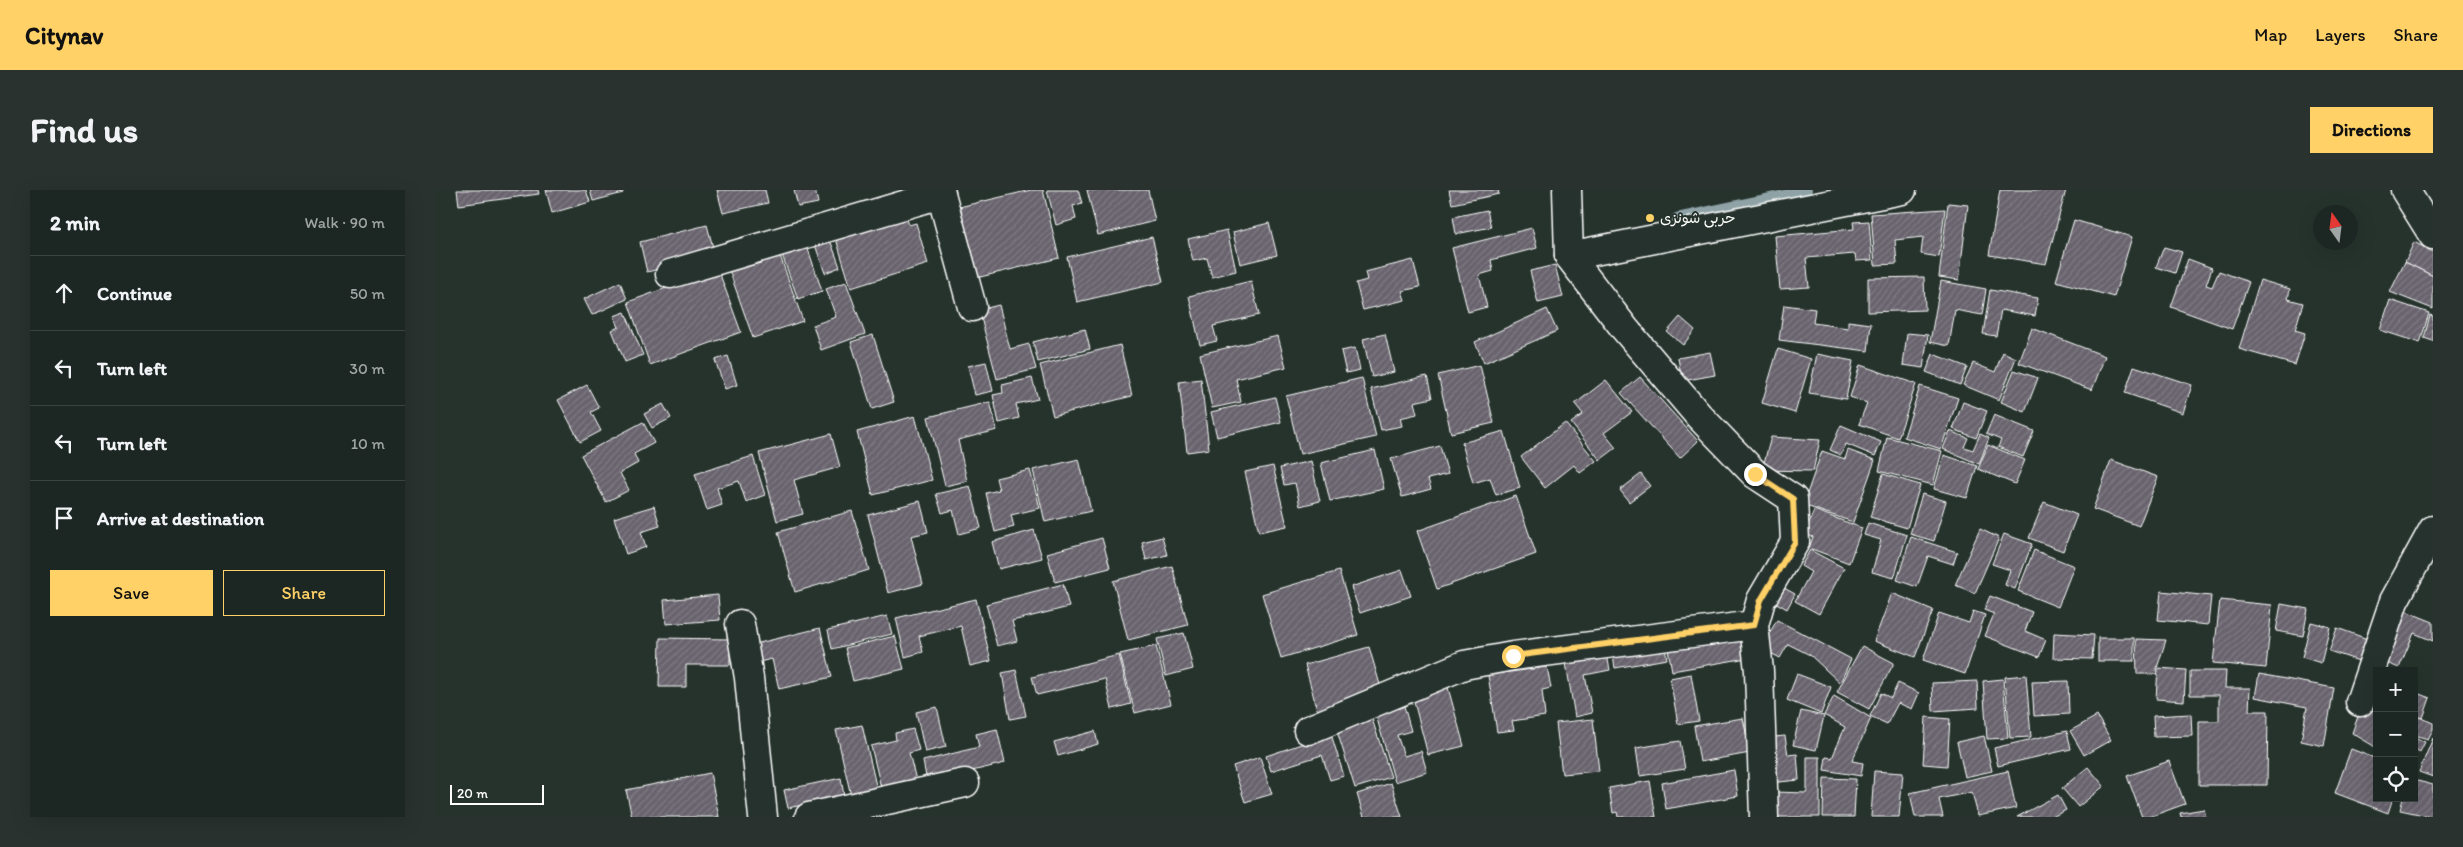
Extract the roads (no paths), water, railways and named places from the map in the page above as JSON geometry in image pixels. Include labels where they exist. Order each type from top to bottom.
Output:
[{"type":"street","points":[[1567,190],[1569,256],[1625,329],[1699,416],[1755,474],[1793,499],[1795,542],[1761,600],[1754,625],[1759,671],[1765,817]]},
{"type":"street","points":[[1569,256],[1901,190]]},
{"type":"street","points":[[2405,190],[2433,235]]},
{"type":"street","points":[[670,274],[941,192],[972,307]]},
{"type":"street","points":[[2360,702],[2394,601],[2433,530]]},
{"type":"street","points":[[740,624],[749,678],[763,817]]},
{"type":"street","points":[[1308,730],[1464,665],[1513,656],[1754,625]]},
{"type":"street","points":[[809,817],[965,783]]},
{"type":"waterway","points":[[1677,218],[1807,190]]},
{"type":"place","name":"حربی شونزی","points":[[1650,218]]}]
